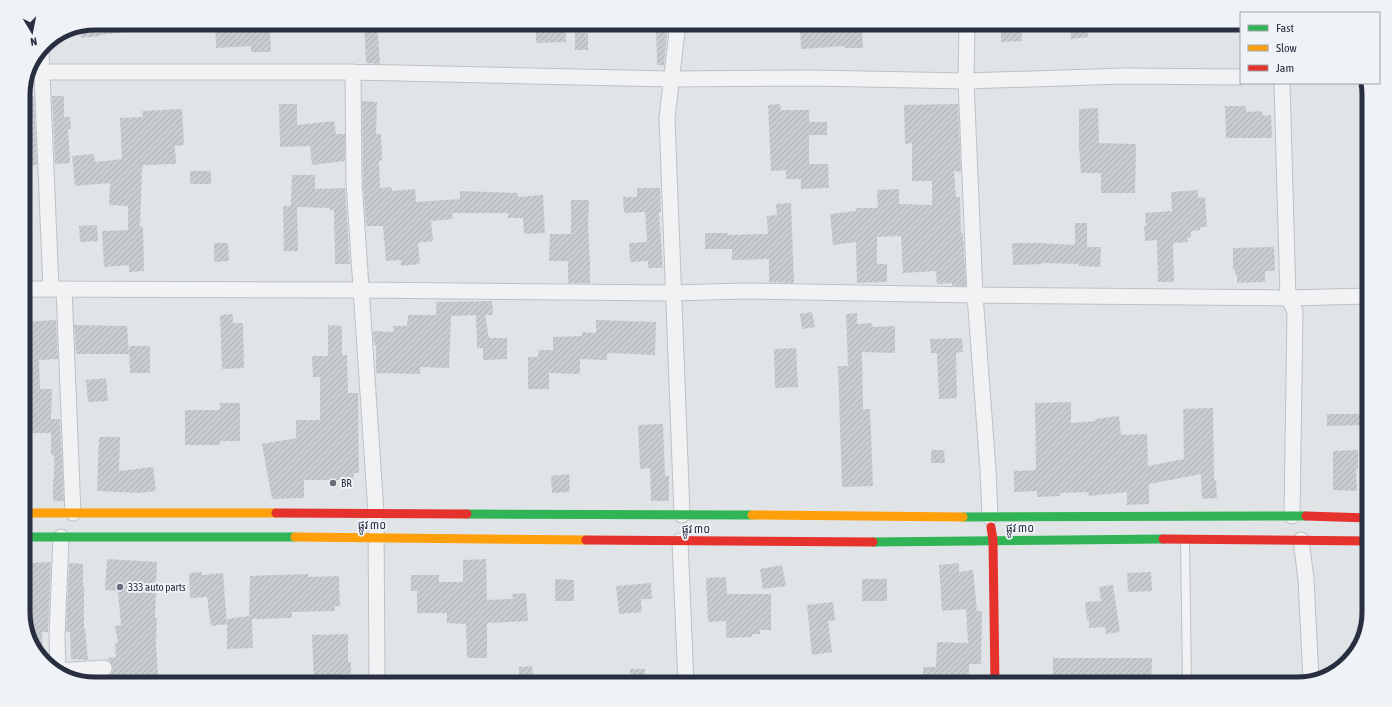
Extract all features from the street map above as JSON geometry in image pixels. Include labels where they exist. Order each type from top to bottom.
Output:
[{"type":"street","points":[[677,30],[667,118],[682,515]]},
{"type":"street","points":[[967,30],[966,81],[974,295],[988,470],[990,517],[993,540],[995,677]]},
{"type":"street","points":[[73,513],[58,289],[37,72],[353,72],[671,79],[814,78],[966,81],[1123,76],[1240,77]]},
{"type":"street","points":[[353,72],[354,182],[377,536],[377,677]]},
{"type":"street","points":[[1282,84],[1288,298],[1295,311],[1292,516]]},
{"type":"street","points":[[30,289],[673,293],[745,291],[1288,298],[1362,296]]},
{"type":"street","name":"ផ្លូវ ៣០","points":[[30,513],[376,513],[990,517],[1292,516],[1362,518]]},
{"type":"street","name":"ផ្លូវ ៣០","points":[[30,537],[377,536],[680,541],[906,542],[1184,539],[1362,541]]},
{"type":"street","points":[[58,665],[57,637],[61,537]]},
{"type":"street","points":[[1301,540],[1306,579],[1311,675]]},
{"type":"street","points":[[680,541],[686,677]]},
{"type":"street","points":[[69,671],[104,668]]},
{"type":"lane","points":[[1184,539],[1187,677]]},
{"type":"building","points":[[136,30],[136,31],[81,38],[80,32],[82,31]]},
{"type":"building","points":[[215,30],[266,30],[266,32],[270,32],[271,52],[251,52],[251,46],[216,48]]},
{"type":"building","points":[[364,30],[378,30],[380,64],[366,63]]},
{"type":"building","points":[[536,30],[565,30],[566,42],[536,43]]},
{"type":"building","points":[[656,30],[667,30],[664,65],[657,65]]},
{"type":"building","points":[[800,30],[862,30],[863,48],[844,48],[844,46],[801,49]]},
{"type":"building","points":[[1001,30],[1021,30],[1022,41],[1001,42]]},
{"type":"building","points":[[1070,30],[1088,30],[1088,37],[1071,39]]},
{"type":"building","points":[[575,32],[588,33],[588,50],[575,50]]},
{"type":"building","points":[[30,96],[34,96],[37,165],[30,166]]},
{"type":"building","points":[[52,96],[64,96],[64,117],[70,117],[71,129],[68,129],[70,163],[55,164]]},
{"type":"building","points":[[362,101],[377,102],[376,134],[381,134],[382,160],[379,161],[380,188],[392,187],[392,191],[415,189],[416,202],[460,199],[460,191],[518,193],[518,197],[543,195],[545,233],[524,234],[523,218],[508,218],[508,213],[452,213],[453,219],[431,221],[433,241],[418,243],[420,264],[401,266],[401,260],[386,261],[383,226],[366,226],[363,183]]},
{"type":"building","points":[[279,104],[297,104],[297,125],[334,121],[336,134],[345,134],[345,161],[312,165],[310,146],[280,147]]},
{"type":"building","points":[[780,104],[781,110],[809,110],[809,122],[827,122],[827,135],[809,135],[809,164],[828,164],[829,188],[801,189],[801,179],[786,179],[786,170],[771,171],[768,105]]},
{"type":"building","points":[[958,104],[961,172],[954,171],[956,197],[960,197],[961,233],[963,233],[966,286],[952,286],[952,283],[937,284],[936,271],[903,273],[901,236],[877,237],[877,264],[887,264],[887,282],[857,283],[856,242],[833,245],[830,214],[856,211],[856,208],[878,208],[877,190],[899,189],[899,204],[932,205],[932,181],[912,181],[912,143],[905,144],[904,105]]},
{"type":"building","points":[[1225,106],[1246,106],[1246,112],[1262,111],[1263,116],[1271,115],[1272,138],[1226,138]]},
{"type":"building","points":[[1098,108],[1099,143],[1136,144],[1135,193],[1101,193],[1101,173],[1081,173],[1079,109]]},
{"type":"building","points":[[182,109],[184,145],[175,146],[176,164],[143,165],[142,169],[140,227],[143,227],[144,271],[129,272],[129,265],[104,267],[102,231],[128,230],[128,206],[109,205],[110,183],[75,186],[72,156],[94,154],[95,162],[122,159],[120,118],[143,117],[142,111]]},
{"type":"building","points":[[190,171],[211,171],[211,184],[190,184]]},
{"type":"building","points":[[292,175],[315,175],[315,189],[345,188],[350,264],[335,264],[334,210],[330,210],[330,208],[297,207],[298,251],[284,251],[283,206],[291,206]]},
{"type":"building","points":[[637,188],[660,188],[661,212],[659,212],[663,268],[648,268],[648,261],[630,262],[629,243],[647,242],[645,212],[624,213],[623,197],[637,197]]},
{"type":"building","points":[[1198,190],[1198,198],[1205,197],[1207,227],[1200,227],[1200,230],[1191,231],[1191,237],[1187,238],[1188,242],[1173,243],[1174,282],[1158,282],[1157,240],[1145,241],[1145,213],[1172,211],[1171,192]]},
{"type":"building","points":[[571,200],[589,200],[588,226],[590,283],[568,283],[568,261],[549,261],[550,234],[571,234]]},
{"type":"building","points":[[791,203],[794,283],[769,282],[769,259],[732,260],[732,249],[705,249],[705,233],[728,233],[728,235],[768,234],[767,216],[777,215],[776,204]]},
{"type":"building","points":[[1075,223],[1087,223],[1087,247],[1101,247],[1100,267],[1079,266],[1079,264],[1042,263],[1013,265],[1012,243],[1075,245]]},
{"type":"building","points":[[97,225],[98,241],[80,242],[79,226]]},
{"type":"building","points":[[214,243],[228,243],[229,261],[214,262]]},
{"type":"building","points":[[1274,247],[1275,271],[1265,271],[1265,282],[1237,283],[1237,275],[1235,275],[1235,270],[1233,270],[1233,248]]},
{"type":"building","points":[[492,301],[493,315],[485,315],[489,338],[507,338],[507,359],[483,360],[483,348],[477,348],[476,315],[451,316],[449,368],[420,367],[420,374],[376,373],[376,345],[374,345],[373,331],[394,332],[393,326],[407,326],[408,315],[436,315],[436,302]]},
{"type":"building","points":[[812,312],[815,327],[802,329],[800,314]]},
{"type":"building","points":[[857,313],[857,324],[872,323],[872,327],[895,326],[895,353],[862,352],[863,409],[870,409],[873,486],[842,487],[838,366],[848,366],[846,314]]},
{"type":"building","points":[[233,314],[233,323],[243,323],[244,368],[222,369],[220,315]]},
{"type":"building","points":[[56,320],[58,359],[39,360],[40,389],[52,389],[51,419],[60,419],[64,501],[53,501],[54,455],[51,455],[51,433],[30,433],[30,322]]},
{"type":"building","points":[[596,320],[656,322],[655,355],[607,353],[607,360],[580,359],[580,374],[549,373],[549,389],[528,389],[528,357],[538,357],[538,350],[553,350],[553,337],[582,336],[582,332],[596,333]]},
{"type":"building","points":[[74,325],[127,326],[129,354],[76,354]]},
{"type":"building","points":[[328,325],[342,326],[342,355],[347,355],[348,393],[358,393],[359,473],[354,473],[353,480],[304,480],[304,498],[272,499],[262,444],[296,438],[296,420],[320,420],[320,377],[313,377],[312,356],[328,356]]},
{"type":"building","points":[[962,338],[963,352],[956,353],[957,398],[939,399],[937,353],[931,353],[930,339]]},
{"type":"building","points":[[129,346],[150,346],[150,373],[130,373]]},
{"type":"building","points":[[796,348],[798,387],[775,388],[774,349]]},
{"type":"building","points":[[106,378],[108,401],[88,402],[86,380]]},
{"type":"building","points":[[1071,402],[1071,423],[1096,421],[1095,419],[1119,416],[1121,435],[1147,434],[1148,466],[1184,459],[1183,409],[1213,408],[1214,480],[1216,480],[1217,498],[1202,499],[1201,474],[1149,484],[1149,504],[1127,505],[1127,492],[1089,496],[1088,492],[1060,493],[1060,496],[1037,497],[1037,491],[1014,492],[1014,471],[1036,470],[1035,403]]},
{"type":"building","points":[[220,403],[240,403],[240,441],[220,441],[220,445],[185,445],[185,410],[220,410]]},
{"type":"building","points":[[1327,414],[1362,414],[1362,425],[1327,426]]},
{"type":"building","points":[[663,424],[665,476],[669,476],[669,501],[651,501],[650,468],[640,469],[638,425]]},
{"type":"building","points":[[99,437],[120,437],[119,471],[153,467],[156,491],[139,493],[97,491]]},
{"type":"building","points":[[931,450],[944,450],[945,463],[931,463]]},
{"type":"building","points":[[1358,450],[1358,468],[1356,468],[1357,491],[1333,490],[1333,451]]},
{"type":"building","points":[[569,474],[570,492],[552,493],[551,476]]},
{"type":"building","points":[[107,559],[157,562],[155,618],[157,618],[156,644],[158,676],[109,677],[113,668],[108,658],[116,657],[115,643],[118,643],[115,626],[121,625],[118,591],[105,590]]},
{"type":"building","points":[[486,559],[487,600],[513,599],[512,594],[526,593],[528,621],[487,623],[487,658],[467,658],[466,624],[447,623],[447,613],[417,613],[417,591],[411,591],[411,575],[439,575],[439,582],[463,582],[463,560]]},
{"type":"building","points":[[51,562],[48,632],[42,632],[43,650],[33,633],[31,625],[30,563]]},
{"type":"building","points":[[69,563],[83,564],[84,629],[88,660],[71,659],[70,632],[66,632]]},
{"type":"building","points":[[959,563],[959,572],[973,570],[977,611],[982,611],[981,664],[969,664],[969,677],[923,677],[923,667],[936,667],[937,642],[968,643],[966,609],[942,611],[939,565]]},
{"type":"building","points":[[782,565],[786,586],[763,589],[760,569]]},
{"type":"building","points":[[202,572],[202,575],[223,573],[227,624],[211,626],[207,597],[190,598],[189,573]]},
{"type":"building","points":[[1151,572],[1152,591],[1128,592],[1127,573]]},
{"type":"building","points":[[308,574],[308,577],[339,576],[340,606],[335,606],[335,611],[292,612],[292,618],[252,619],[253,648],[227,649],[227,619],[249,616],[250,576]]},
{"type":"building","points":[[726,577],[727,594],[771,594],[771,630],[760,630],[760,634],[752,634],[752,637],[726,638],[726,621],[708,622],[706,578]]},
{"type":"building","points":[[555,579],[574,580],[574,601],[555,601]]},
{"type":"building","points":[[862,579],[887,579],[887,601],[862,601]]},
{"type":"building","points":[[651,583],[652,599],[641,599],[642,612],[619,614],[616,586]]},
{"type":"building","points":[[1113,585],[1120,632],[1106,634],[1105,627],[1089,628],[1089,620],[1087,621],[1085,602],[1101,601],[1099,587]]},
{"type":"building","points":[[833,602],[835,620],[828,621],[832,652],[812,655],[807,605]]},
{"type":"building","points":[[348,634],[348,662],[351,662],[351,674],[340,674],[340,677],[314,677],[312,635]]},
{"type":"building","points":[[1053,658],[1152,658],[1151,677],[1053,677]]},
{"type":"building","points":[[532,666],[533,677],[519,677],[519,667]]},
{"type":"building","points":[[630,669],[645,669],[645,677],[630,677]]},
{"type":"traffic: fast","points":[[467,514],[752,515]]},
{"type":"traffic: fast","points":[[963,517],[1306,516]]},
{"type":"traffic: fast","points":[[30,537],[295,537]]},
{"type":"traffic: fast","points":[[873,542],[1163,539]]},
{"type":"traffic: slow","points":[[30,513],[276,513]]},
{"type":"traffic: slow","points":[[752,515],[963,517]]},
{"type":"traffic: slow","points":[[295,537],[586,540]]},
{"type":"traffic: jam","points":[[276,513],[467,514]]},
{"type":"traffic: jam","points":[[1306,516],[1362,518]]},
{"type":"traffic: jam","points":[[991,527],[993,540],[995,677]]},
{"type":"traffic: jam","points":[[1163,539],[1362,541]]},
{"type":"traffic: jam","points":[[586,540],[873,542]]},
{"type":"place","name":"BR","points":[[333,483]]},
{"type":"place","name":"333 auto parts","points":[[120,587]]}]
